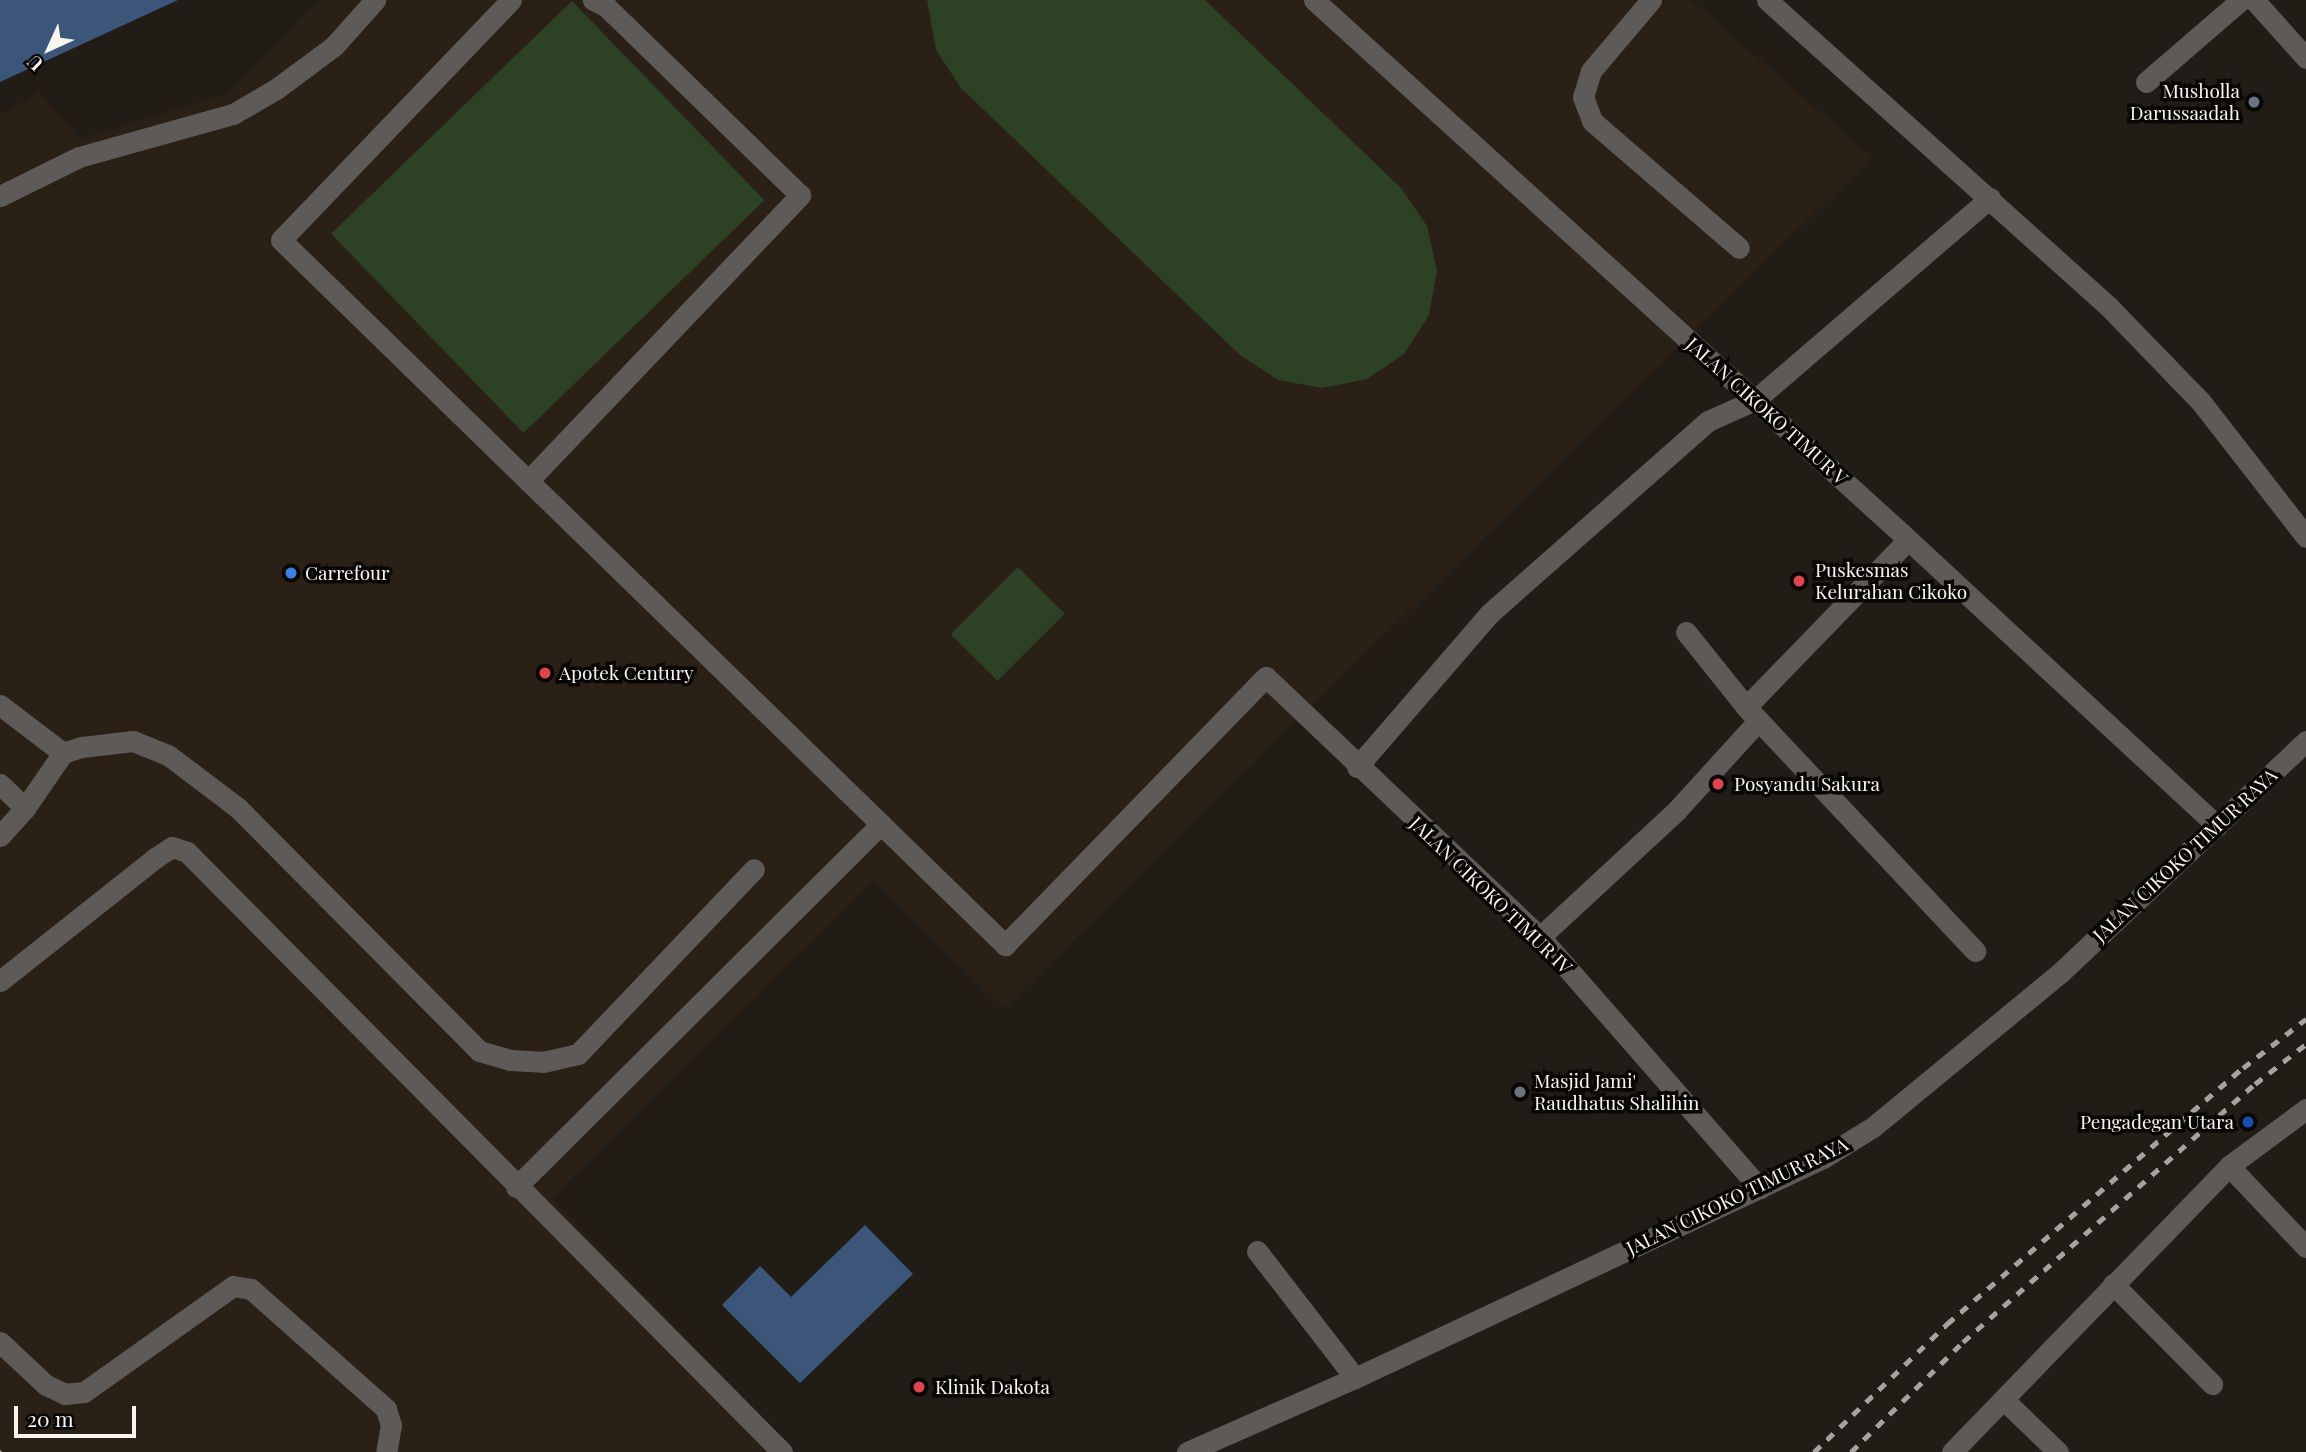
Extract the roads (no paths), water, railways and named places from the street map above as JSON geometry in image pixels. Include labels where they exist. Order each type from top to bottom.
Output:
[{"type":"street","points":[[0,196],[79,158],[233,114],[276,89],[334,46],[375,0]]},
{"type":"street","points":[[511,0],[281,240],[881,824],[516,1187]]},
{"type":"street","points":[[528,481],[800,195],[607,7],[593,0]]},
{"type":"street","name":"JALAN CIKOKO TIMUR V","points":[[1314,0],[1755,400],[2217,826]]},
{"type":"street","points":[[1651,0],[1591,71],[1583,97],[1592,121],[1739,248]]},
{"type":"street","points":[[1767,0],[2110,307],[2201,402],[2306,537]]},
{"type":"street","points":[[2146,82],[2241,0]]},
{"type":"street","points":[[2254,0],[2306,58]]},
{"type":"street","points":[[1357,767],[1489,614],[1708,421],[1755,400],[1990,198]]},
{"type":"street","points":[[1540,937],[1677,810],[1752,714],[1908,540]]},
{"type":"street","points":[[1686,632],[1752,714],[1976,951]]},
{"type":"street","name":"JALAN CIKOKO TIMUR IV","points":[[881,824],[1005,945],[1266,677],[1357,767],[1540,937],[1760,1188]]},
{"type":"street","points":[[0,705],[63,753]]},
{"type":"street","points":[[0,836],[25,808],[63,753],[82,747],[133,741],[168,755],[202,778],[247,817],[480,1051],[510,1060],[543,1062],[578,1054],[754,869]]},
{"type":"street","name":"JALAN CIKOKO TIMUR RAYA","points":[[1187,1452],[1354,1378],[1760,1188],[1823,1158],[1874,1128],[2061,972],[2306,741]]},
{"type":"street","points":[[0,784],[25,808]]},
{"type":"street","points":[[0,981],[155,858],[172,847],[187,852],[767,1447]]},
{"type":"street","points":[[1952,1452],[2229,1166],[2306,1109]]},
{"type":"street","points":[[2229,1166],[2306,1247]]},
{"type":"street","points":[[1257,1251],[1354,1378]]},
{"type":"street","points":[[2113,1284],[2212,1384]]},
{"type":"street","points":[[0,1342],[46,1385],[65,1394],[84,1392],[233,1286],[251,1289],[386,1409],[391,1425],[386,1452]]},
{"type":"street","points":[[2004,1400],[2058,1452]]},
{"type":"water","points":[[0,0],[178,0],[0,82]]},
{"type":"water","points":[[865,1225],[913,1274],[800,1383],[722,1305],[760,1266],[791,1297]]},
{"type":"railway","points":[[1814,1452],[1947,1324],[2243,1068],[2306,1019]]},
{"type":"railway","points":[[1851,1452],[1963,1342],[2255,1084],[2306,1044]]},
{"type":"place","name":"Musholla Darussaadah","points":[[2254,102]]},
{"type":"place","name":"Carrefour","points":[[291,573]]},
{"type":"place","name":"Puskesmas Kelurahan Cikoko","points":[[1799,581]]},
{"type":"place","name":"Apotek Century","points":[[545,673]]},
{"type":"place","name":"Posyandu Sakura","points":[[1718,784]]},
{"type":"place","name":"Masjid Jami' Raudhatus Shalihin","points":[[1520,1092]]},
{"type":"place","name":"Pengadegan Utara","points":[[2248,1122]]},
{"type":"place","name":"Klinik Dakota","points":[[919,1387]]}]
